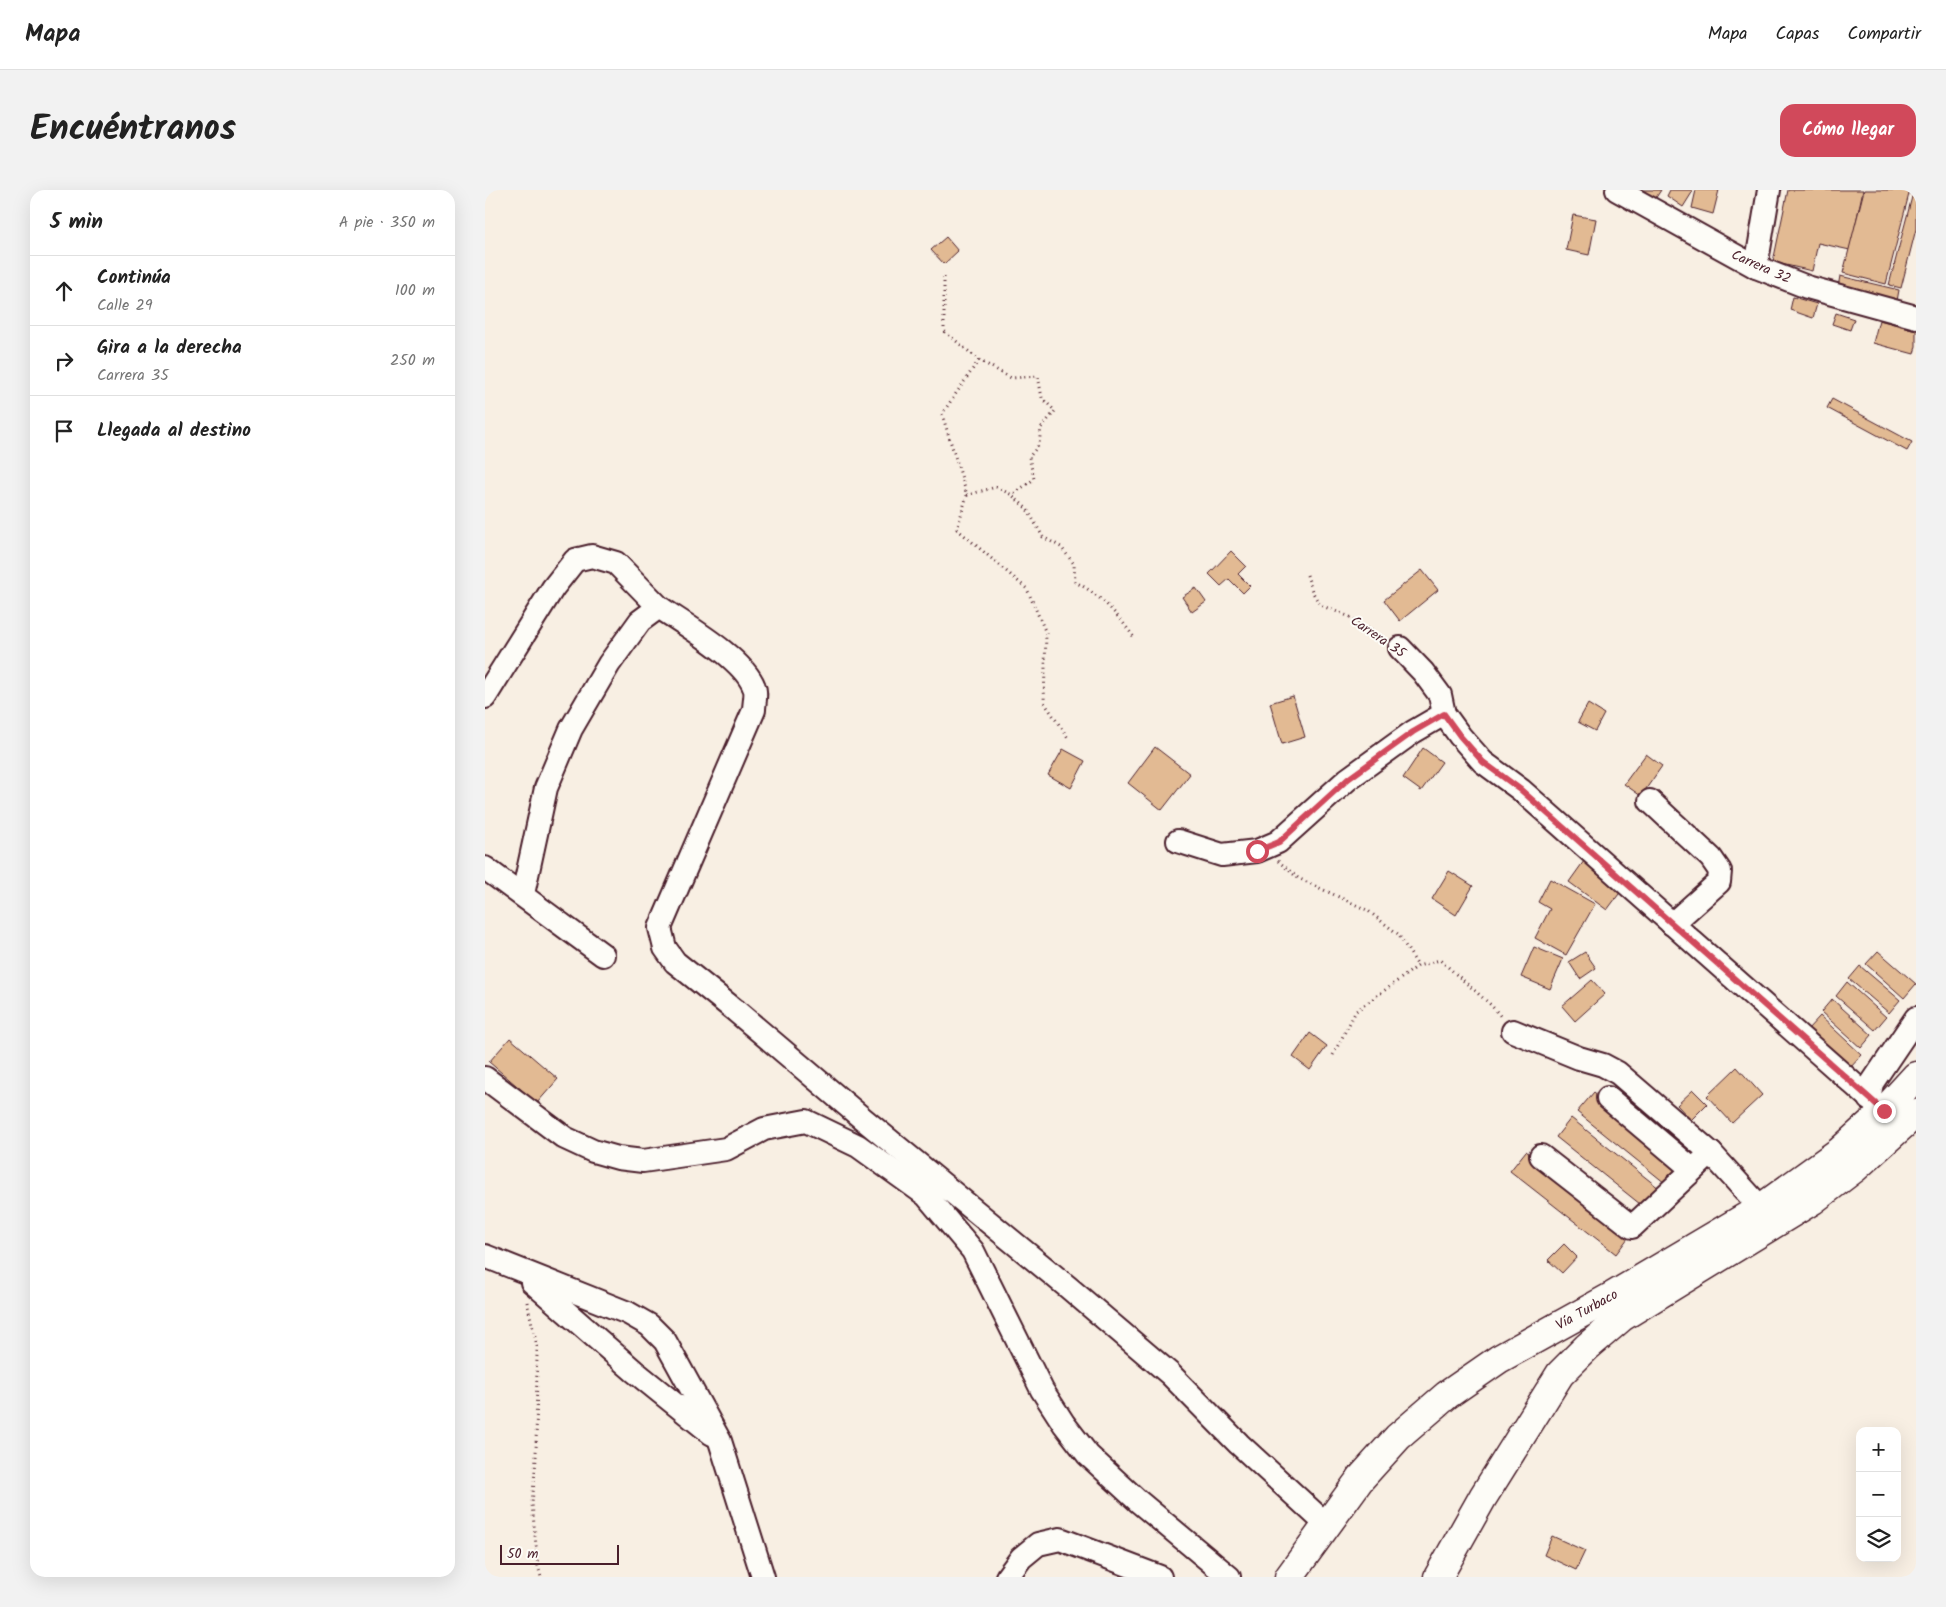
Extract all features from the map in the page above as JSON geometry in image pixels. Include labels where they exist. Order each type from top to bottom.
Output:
[{"type":"highway","name":"Vía Turbaco","points":[[1438,1577],[1483,1497],[1560,1374],[1587,1347],[1622,1317],[1813,1200],[1855,1168],[1898,1116],[1916,1076]]},
{"type":"highway","name":"Vía Turbaco","points":[[1289,1577],[1361,1478],[1398,1437],[1447,1395],[1499,1359],[1609,1298],[1761,1208],[1840,1151],[1898,1116]]},
{"type":"highway","points":[[1311,1577],[1349,1518],[1361,1478]]},
{"type":"highway","points":[[1422,1577],[1458,1510],[1483,1497]]},
{"type":"street","name":"Carrera 32","points":[[1617,190],[1756,267],[1807,287],[1916,317]]},
{"type":"street","points":[[1756,267],[1769,190]]},
{"type":"street","points":[[485,697],[553,588],[575,560],[592,556],[616,563],[659,608],[722,651],[748,674],[755,689],[754,710],[660,928],[665,948],[675,962],[737,1011],[862,1118],[1069,1288],[1170,1374],[1239,1444],[1327,1525]]},
{"type":"street","points":[[523,894],[546,788],[571,728],[609,664],[640,621],[659,608]]},
{"type":"street","name":"Carrera 35","points":[[1400,648],[1423,672],[1439,695],[1444,714],[1483,762],[1521,790],[1672,924],[1898,1116]]},
{"type":"street","points":[[1178,841],[1222,855],[1257,851],[1279,842],[1348,779],[1413,732],[1444,714]]},
{"type":"street","points":[[1650,801],[1711,858],[1721,871],[1719,882],[1672,924]]},
{"type":"street","points":[[485,868],[523,894],[603,955]]},
{"type":"street","points":[[1898,1116],[1872,1083],[1916,1018]]},
{"type":"street","points":[[1513,1031],[1579,1058],[1603,1065],[1617,1073],[1711,1153],[1761,1208]]},
{"type":"street","points":[[485,1078],[565,1138],[593,1151],[618,1158],[643,1161],[726,1149],[764,1129],[806,1120],[858,1146],[926,1194],[973,1251],[1042,1390],[1064,1424],[1088,1455],[1138,1501],[1229,1577]]},
{"type":"street","points":[[1607,1098],[1692,1169]]},
{"type":"street","points":[[1541,1156],[1631,1227],[1711,1153]]},
{"type":"street","points":[[485,1256],[628,1314],[649,1325],[665,1341],[720,1440],[763,1577]]},
{"type":"street","points":[[520,1271],[627,1364],[720,1440]]},
{"type":"street","points":[[1007,1577],[1021,1558],[1038,1544],[1060,1539],[1160,1577]]},
{"type":"path","points":[[944,277],[944,331],[979,360],[1011,378],[1038,376],[1042,398],[1055,411],[1041,428],[1039,445],[1029,457],[1034,479],[1012,495]]},
{"type":"path","points":[[979,360],[941,414],[967,495],[957,529],[1027,590],[1046,633],[1044,702],[1068,738]]},
{"type":"path","points":[[967,495],[996,487],[1012,495],[1027,509],[1043,537],[1061,547],[1074,564],[1075,582],[1090,590],[1125,624],[1135,639]]},
{"type":"path","name":"Carrera 35","points":[[1307,575],[1312,591],[1320,605],[1350,617],[1400,648]]},
{"type":"path","points":[[1269,846],[1279,862],[1298,878],[1367,910],[1398,934],[1418,966]]},
{"type":"path","points":[[1333,1056],[1356,1011],[1418,966],[1440,960],[1491,1005],[1513,1031]]},
{"type":"path","points":[[520,1271],[537,1346],[536,1459],[531,1504],[541,1577]]},
{"type":"building","points":[[1642,190],[1661,190],[1655,199]]},
{"type":"building","points":[[1670,190],[1693,191],[1683,207],[1667,196]]},
{"type":"building","points":[[1696,190],[1719,190],[1713,214],[1692,208]]},
{"type":"building","points":[[1788,190],[1863,190],[1850,250],[1818,243],[1812,271],[1773,262]]},
{"type":"building","points":[[1864,190],[1910,190],[1886,284],[1843,273]]},
{"type":"building","points":[[1913,193],[1916,194],[1916,229],[1901,288],[1889,285]]},
{"type":"building","points":[[1573,215],[1596,219],[1589,255],[1566,250]]},
{"type":"building","points":[[946,237],[958,251],[944,264],[931,250]]},
{"type":"building","points":[[1840,276],[1899,290],[1897,301],[1838,287]]},
{"type":"building","points":[[1793,297],[1817,304],[1813,318],[1790,310]]},
{"type":"building","points":[[1836,313],[1854,319],[1850,330],[1832,324]]},
{"type":"building","points":[[1879,320],[1916,330],[1914,354],[1873,343]]},
{"type":"building","points":[[1832,399],[1912,442],[1907,451],[1827,408]]},
{"type":"building","points":[[1231,551],[1246,566],[1238,574],[1250,586],[1243,593],[1229,579],[1221,586],[1209,574]]},
{"type":"building","points":[[1422,570],[1438,590],[1400,621],[1384,600]]},
{"type":"building","points":[[1196,588],[1206,602],[1192,612],[1182,597]]},
{"type":"building","points":[[1293,696],[1305,737],[1282,744],[1270,703]]},
{"type":"building","points":[[1588,704],[1604,714],[1595,731],[1578,722]]},
{"type":"building","points":[[1155,747],[1190,774],[1162,810],[1128,783]]},
{"type":"building","points":[[1423,748],[1442,762],[1421,791],[1403,778]]},
{"type":"building","points":[[1063,749],[1085,761],[1071,788],[1048,775]]},
{"type":"building","points":[[1646,754],[1662,766],[1641,796],[1624,784]]},
{"type":"building","points":[[1584,861],[1622,890],[1607,910],[1569,882]]},
{"type":"building","points":[[1449,871],[1473,886],[1456,915],[1432,899]]},
{"type":"building","points":[[1550,879],[1595,904],[1566,955],[1535,938],[1550,909],[1538,902]]},
{"type":"building","points":[[1534,947],[1563,959],[1550,989],[1521,977]]},
{"type":"building","points":[[1878,951],[1916,984],[1904,998],[1866,964]]},
{"type":"building","points":[[1585,952],[1596,968],[1580,979],[1569,962]]},
{"type":"building","points":[[1860,966],[1900,1000],[1889,1013],[1849,979]]},
{"type":"building","points":[[1592,980],[1605,994],[1575,1021],[1562,1006]]},
{"type":"building","points":[[1847,982],[1886,1017],[1875,1030],[1836,996]]},
{"type":"building","points":[[1832,999],[1872,1035],[1861,1048],[1821,1012]]},
{"type":"building","points":[[1820,1016],[1862,1055],[1849,1069],[1807,1030]]},
{"type":"building","points":[[1310,1033],[1327,1046],[1310,1070],[1293,1057]]},
{"type":"building","points":[[510,1038],[558,1079],[537,1103],[489,1062]]},
{"type":"building","points":[[1737,1067],[1762,1095],[1732,1123],[1707,1096]]},
{"type":"building","points":[[1693,1090],[1707,1104],[1691,1120],[1677,1105]]},
{"type":"building","points":[[1594,1092],[1681,1163],[1665,1183],[1577,1112]]},
{"type":"building","points":[[1571,1118],[1660,1189],[1645,1208],[1556,1137]]},
{"type":"building","points":[[1526,1151],[1631,1234],[1616,1254],[1510,1171]]},
{"type":"building","points":[[1564,1244],[1577,1257],[1562,1273],[1548,1260]]},
{"type":"building","points":[[1552,1536],[1585,1551],[1576,1570],[1544,1555]]},
{"type":"route","points":[[1257,851],[1279,842],[1348,779],[1413,732],[1444,714],[1483,762],[1521,790],[1884,1111]]}]
